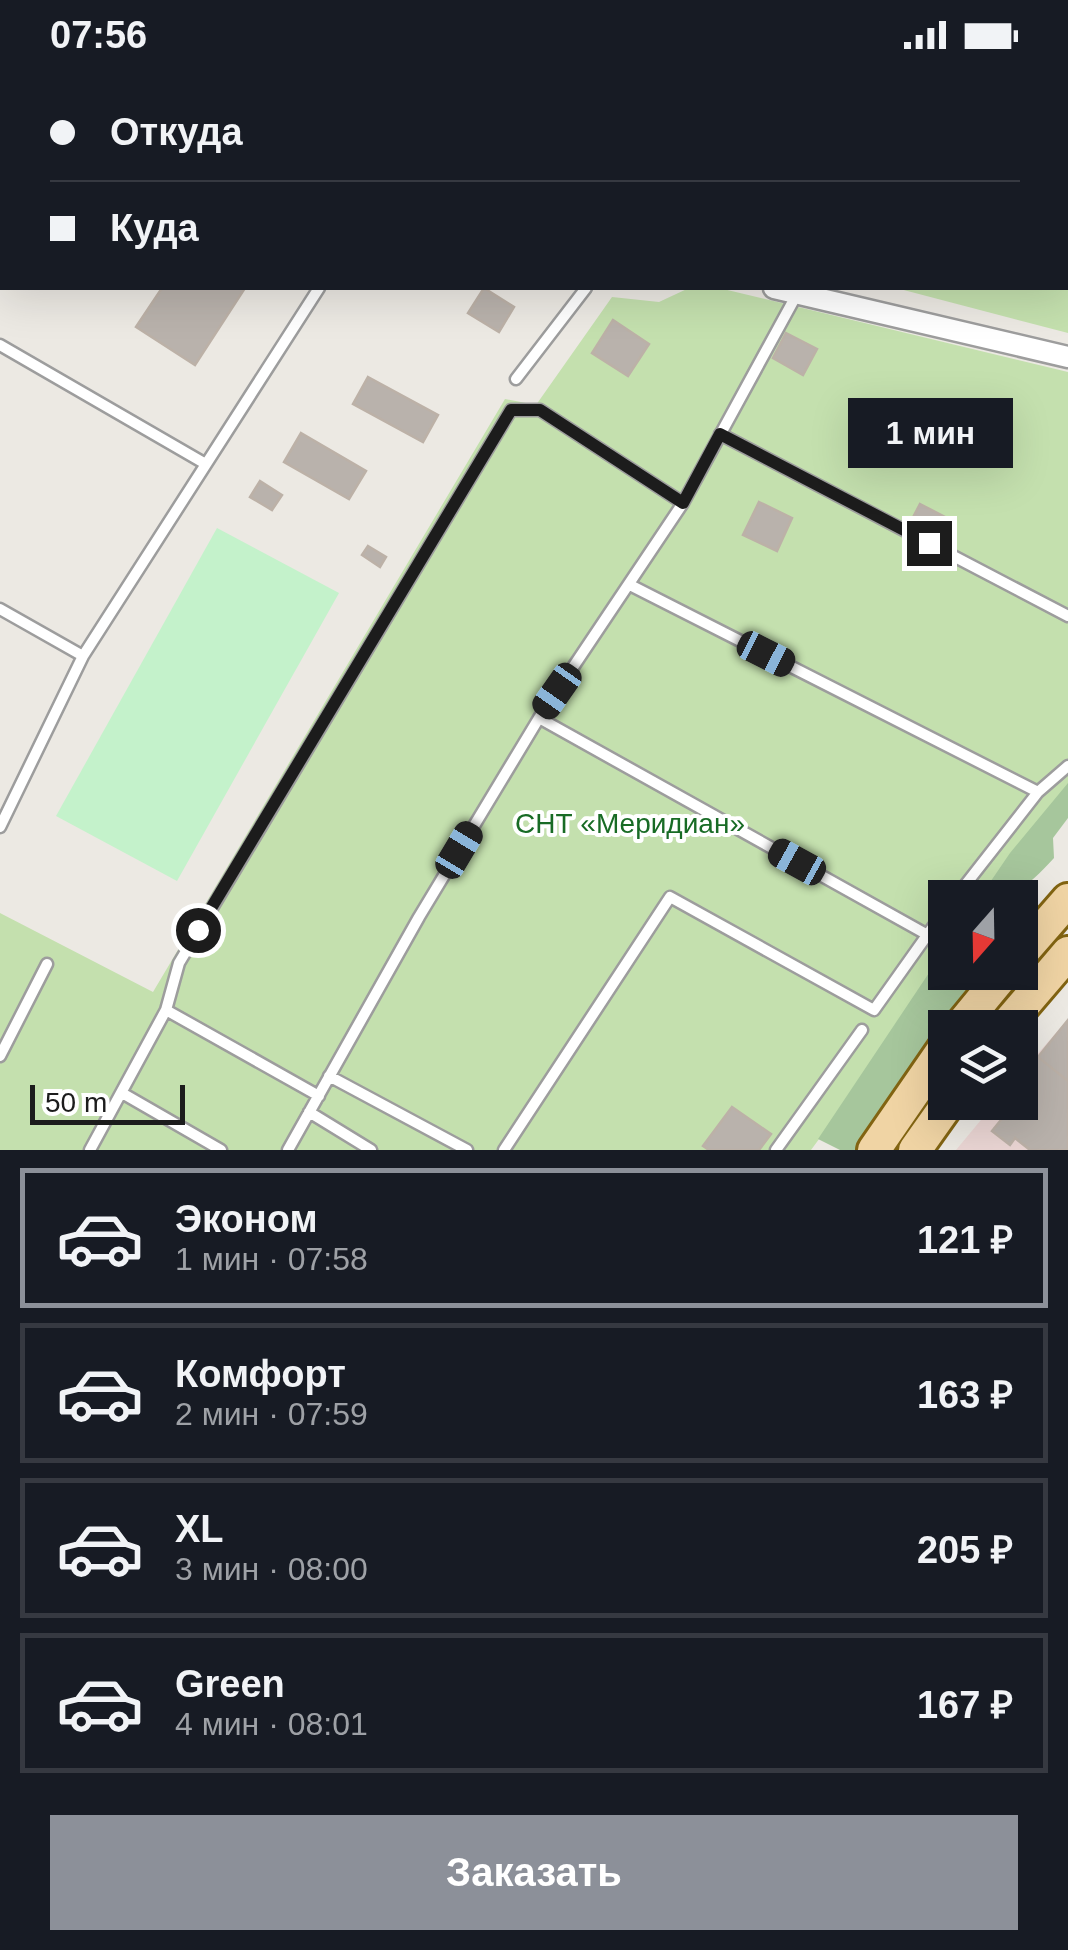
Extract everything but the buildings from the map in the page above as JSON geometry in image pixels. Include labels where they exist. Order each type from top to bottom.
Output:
[{"type":"main road","points":[[1038,934],[1068,900]]},
{"type":"main road","points":[[1019,1010],[1068,953]]},
{"type":"main road","points":[[974,1010],[990,990]]},
{"type":"main road","points":[[874,1150],[928,1072]]},
{"type":"main road","points":[[924,1147],[939,1120]]},
{"type":"street","points":[[783,290],[845,296],[1068,357]]},
{"type":"lane","points":[[0,827],[83,656],[317,290]]},
{"type":"lane","points":[[516,379],[584,290]]},
{"type":"lane","points":[[288,1150],[419,917],[539,718],[683,503],[797,293]]},
{"type":"lane","points":[[0,345],[204,463]]},
{"type":"lane","points":[[90,1150],[166,1010],[179,963],[511,410],[540,410],[683,503]]},
{"type":"lane","points":[[720,434],[1068,616]]},
{"type":"lane","points":[[630,585],[1038,792]]},
{"type":"lane","points":[[0,609],[83,656]]},
{"type":"lane","points":[[539,718],[926,934]]},
{"type":"lane","points":[[969,880],[1038,792],[1068,766]]},
{"type":"lane","points":[[504,1150],[670,896],[874,1010],[928,931]]},
{"type":"lane","points":[[0,1056],[46,964]]},
{"type":"lane","points":[[166,1010],[318,1096]]},
{"type":"lane","points":[[776,1150],[862,1030]]},
{"type":"lane","points":[[329,1076],[467,1150]]},
{"type":"lane","points":[[122,1093],[220,1150]]},
{"type":"lane","points":[[309,1112],[371,1150]]},
{"type":"shaded area","points":[[1068,1019],[1068,1150],[956,1150],[981,1120],[1038,1120],[1038,1053]]},
{"type":"green space","name":"СНТ «Меридиан»","points":[[685,290],[727,290],[1068,372],[1068,807],[1010,880],[928,880],[929,990],[811,1150],[0,1150],[0,913],[153,992],[505,399],[536,405],[612,297],[659,302]]},
{"type":"green space","points":[[904,290],[1068,290],[1068,333]]},
{"type":"green space","points":[[217,528],[339,593],[177,881],[56,816]]},
{"type":"green space","points":[[1068,783],[1068,818],[1053,838],[1054,858],[1031,880],[992,880]]},
{"type":"green space","points":[[928,974],[928,990],[975,990],[960,1010],[928,1010],[928,1054],[858,1150],[840,1150],[818,1139]]},
{"type":"route","points":[[198,930],[511,410],[540,410],[683,503],[720,434],[929,543]]}]
